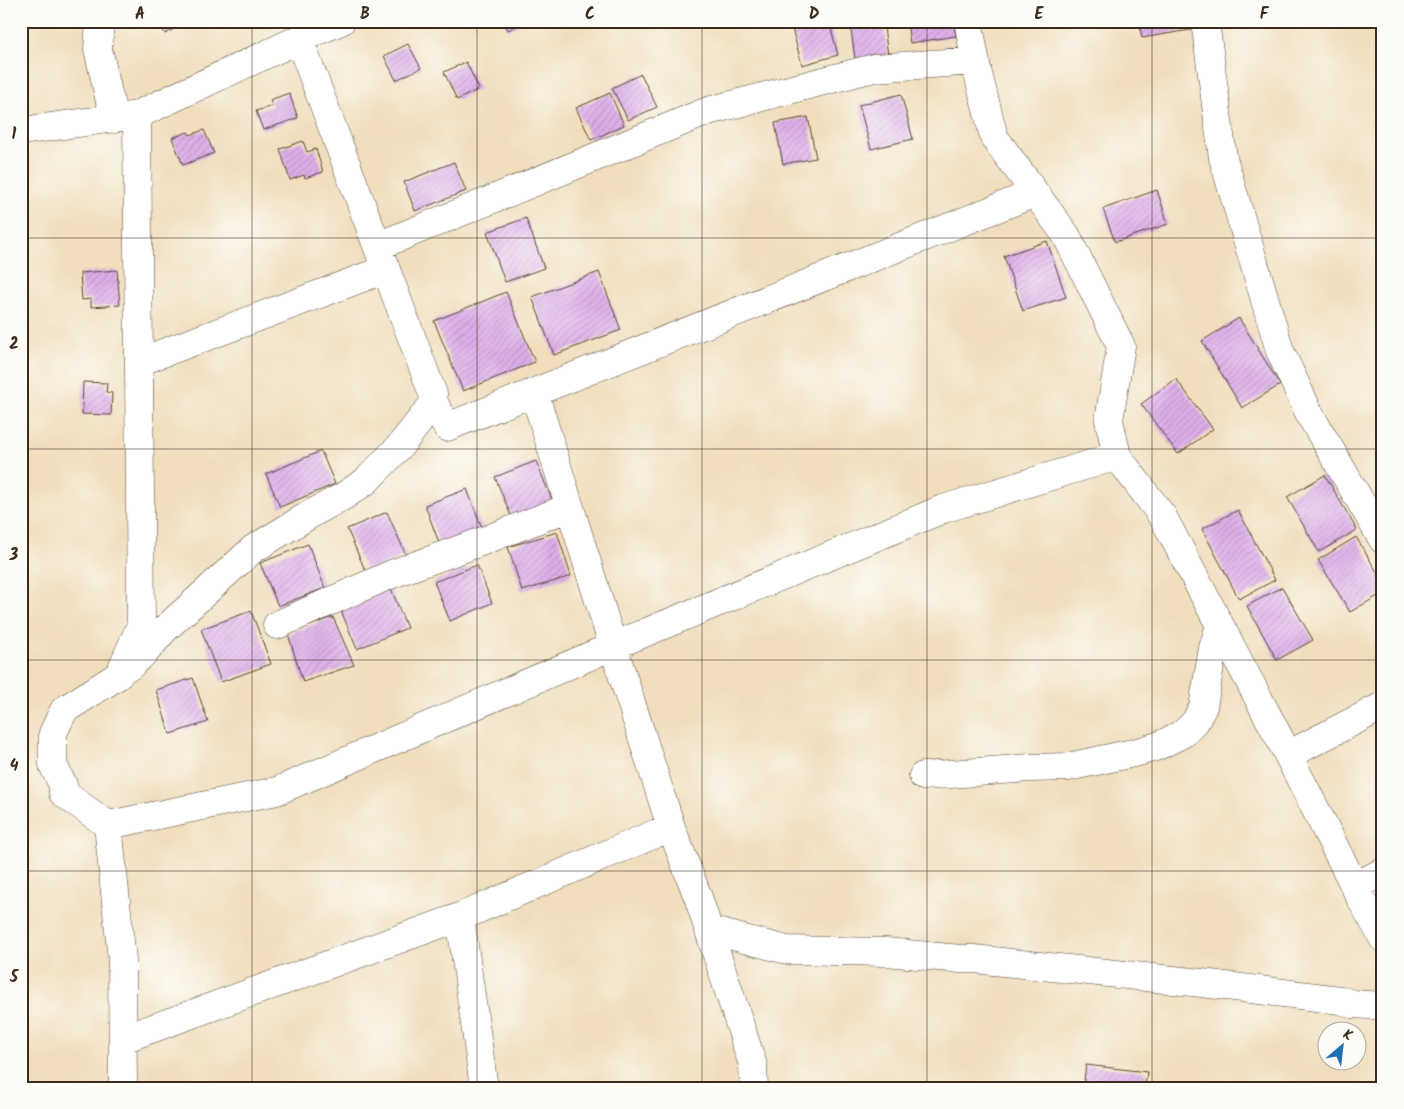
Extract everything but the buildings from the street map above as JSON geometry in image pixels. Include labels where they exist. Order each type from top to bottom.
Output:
[{"type":"street","points":[[100,21],[98,49],[125,117],[140,362],[141,625],[119,675]]},
{"type":"street","points":[[21,131],[125,117],[341,21]]},
{"type":"street","points":[[968,21],[994,138],[1066,235],[1121,346],[1109,420],[1116,456],[1163,517],[1383,938]]},
{"type":"street","points":[[1205,21],[1223,158],[1280,351],[1310,415],[1383,540]]},
{"type":"street","points":[[299,39],[433,394],[434,403],[447,427],[1035,194]]},
{"type":"street","points":[[140,362],[382,258],[708,112],[874,68],[976,60]]},
{"type":"street","points":[[534,392],[671,827],[698,897],[753,1065],[754,1088]]},
{"type":"street","points":[[434,403],[399,447],[366,481],[254,549],[169,624],[147,650],[119,675],[64,710],[53,733],[53,765],[63,785],[63,793],[108,825],[277,791],[613,646],[943,509],[1116,456]]},
{"type":"street","points":[[277,625],[392,574],[483,542],[570,507]]},
{"type":"street","points":[[923,776],[1068,767],[1138,752],[1158,746],[1184,733],[1195,722],[1204,707],[1213,648],[1220,625]]},
{"type":"street","points":[[1288,755],[1383,706]]},
{"type":"street","points":[[108,825],[122,960],[123,1088]]},
{"type":"street","points":[[123,1039],[460,917],[671,827]]},
{"type":"street","points":[[1355,886],[1383,872]]},
{"type":"street","points":[[460,917],[484,1088]]},
{"type":"street","points":[[709,930],[787,950],[886,952],[974,959],[1202,983],[1340,1000],[1353,1004],[1383,1006]]}]
